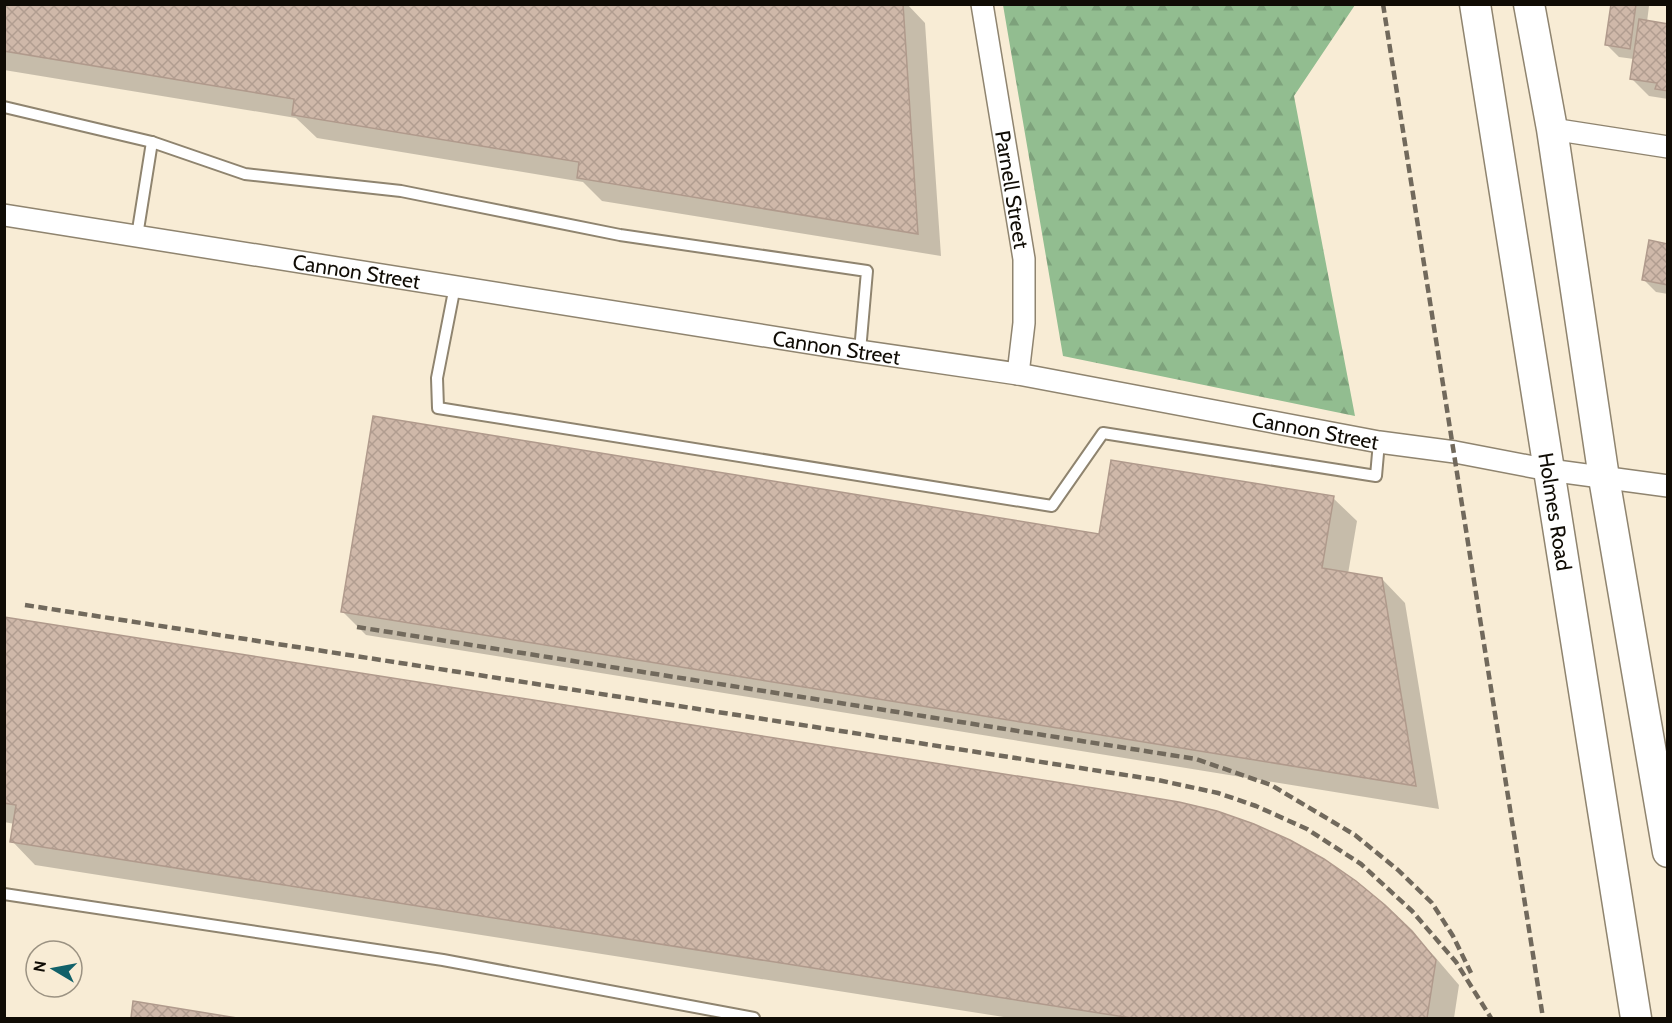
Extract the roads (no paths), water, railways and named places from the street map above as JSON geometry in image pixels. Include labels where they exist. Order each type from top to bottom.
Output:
[{"type":"main road","name":"Holmes Road","points":[[1475,4],[1636,1018]]},
{"type":"main road","points":[[1529,4],[1552,129],[1604,478],[1666,837]]},
{"type":"street","name":"Parnell Street","points":[[982,4],[1024,259],[1024,323],[1018,374]]},
{"type":"street","points":[[1552,129],[1668,147]]},
{"type":"street","name":"Cannon Street","points":[[4,215],[1018,374],[1379,442],[1455,452],[1549,470],[1668,486]]},
{"type":"lane","points":[[4,107],[152,142],[245,174],[402,191],[620,235],[867,271],[860,351]]},
{"type":"lane","points":[[137,236],[152,142]]},
{"type":"lane","points":[[454,286],[437,378],[438,408],[1052,506],[1103,434],[1376,476],[1379,442]]},
{"type":"lane","points":[[4,894],[443,960],[754,1018]]},
{"type":"railway","points":[[1383,4],[1543,1018]]},
{"type":"railway","points":[[25,605],[1158,780],[1218,793],[1256,806],[1307,829],[1361,864],[1412,911],[1456,962],[1491,1018]]},
{"type":"railway","points":[[357,627],[1196,759],[1271,785],[1355,835],[1398,870],[1432,903],[1453,936],[1471,973]]}]
